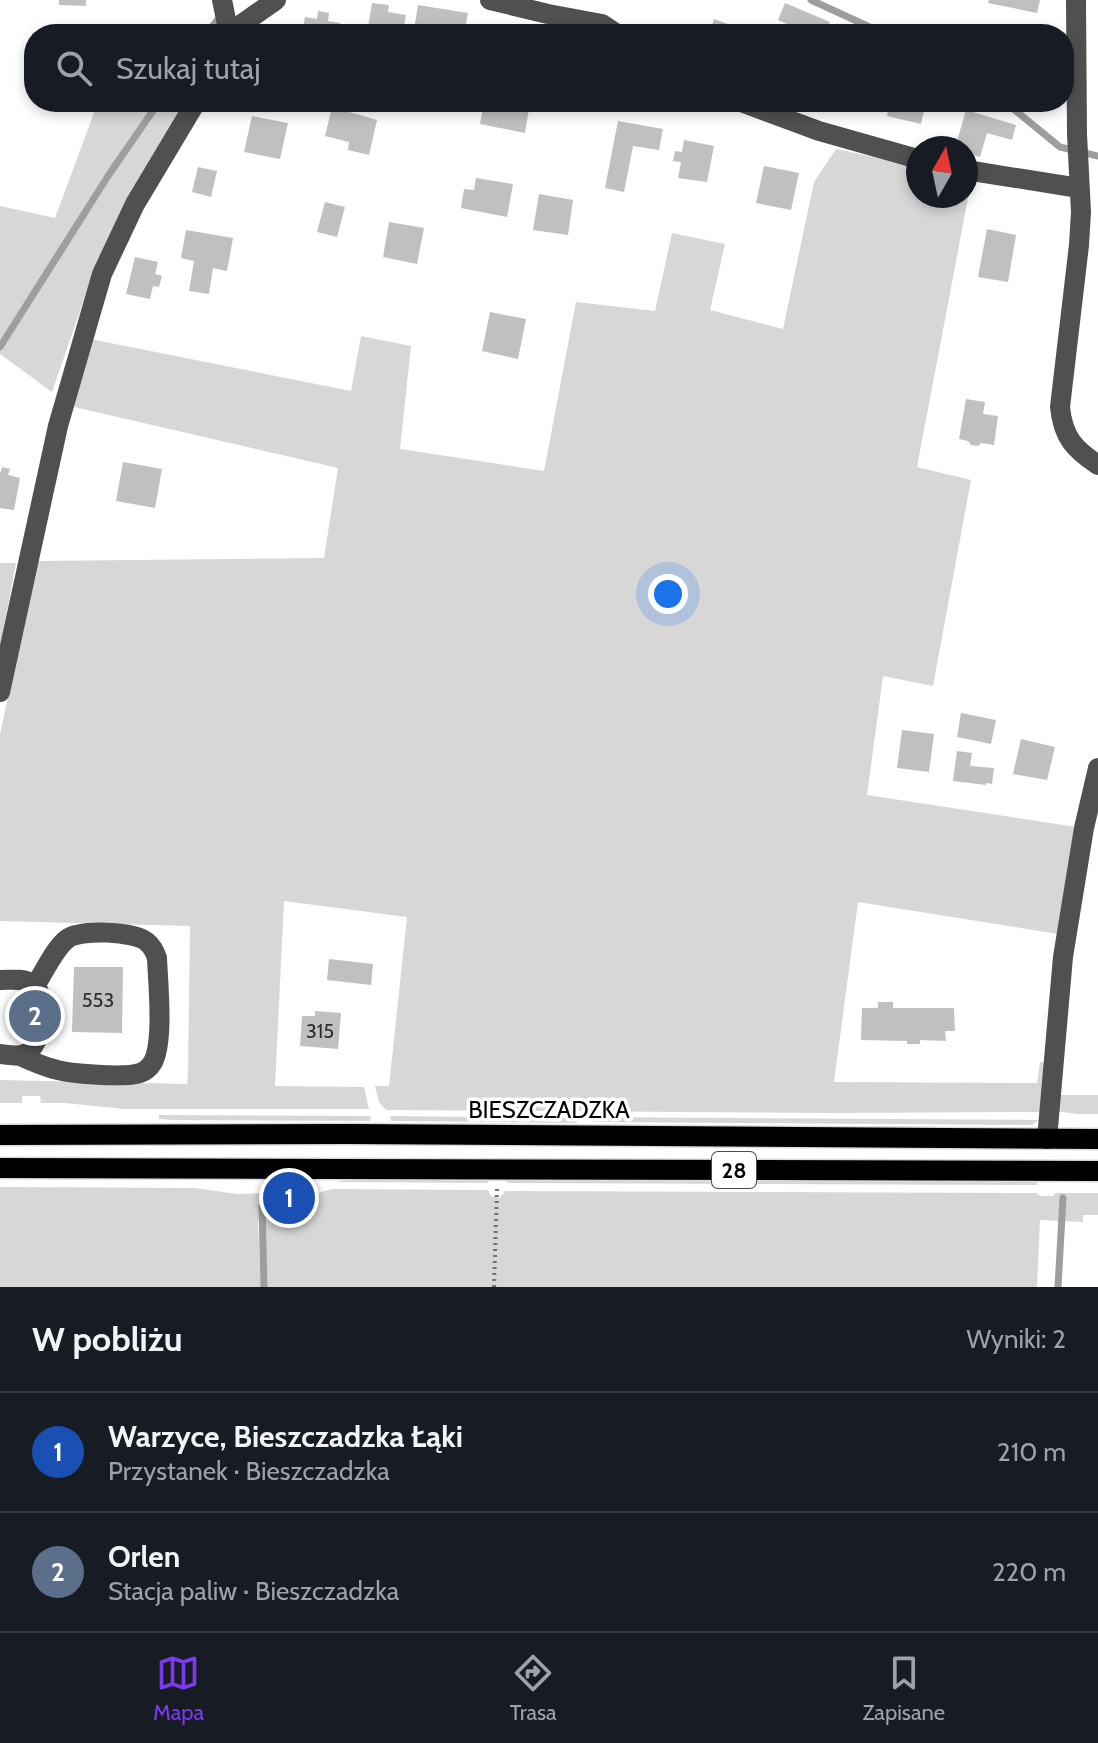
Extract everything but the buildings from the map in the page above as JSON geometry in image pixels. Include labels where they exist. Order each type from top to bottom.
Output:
[{"type":"main road","name":"BIESZCZADZKA","points":[[0,1135],[1098,1139]]},
{"type":"main road","name":"28","points":[[0,1168],[1098,1171]]},
{"type":"street","points":[[222,0],[227,24]]},
{"type":"street","points":[[241,24],[276,0]]},
{"type":"street","points":[[490,0],[602,24]]},
{"type":"street","points":[[1076,0],[1081,212],[1060,407],[1061,420],[1072,444],[1079,453],[1098,465]]},
{"type":"street","points":[[0,692],[58,426],[102,274],[135,204],[190,112]]},
{"type":"street","points":[[768,112],[819,131],[906,156]]},
{"type":"street","points":[[978,172],[1079,188]]},
{"type":"street","points":[[1047,1139],[1063,957],[1084,828],[1098,768]]},
{"type":"street","points":[[10,1055],[57,1070],[137,1075],[153,1063],[157,1052],[157,958],[147,941],[122,933],[76,934],[60,947],[35,986]]},
{"type":"street","points":[[0,980],[32,983],[39,989],[43,1000],[35,1046],[27,1054],[10,1055]]},
{"type":"path","points":[[494,1287],[498,1169]]},
{"type":"shaded area","points":[[94,112],[179,112],[98,259],[52,392],[0,354],[0,206],[55,218]]},
{"type":"shaded area","points":[[836,149],[906,164],[906,208],[966,208],[917,467],[971,480],[933,686],[883,676],[867,795],[1076,827],[1058,934],[858,902],[834,1082],[1037,1083],[1040,1062],[1046,1063],[1040,1112],[386,1110],[379,1102],[375,1086],[389,1086],[407,917],[284,901],[275,1086],[364,1087],[369,1109],[124,1109],[41,1103],[40,1096],[22,1096],[22,1103],[0,1103],[0,1080],[187,1084],[188,1074],[190,926],[0,921],[0,735],[36,561],[324,558],[338,468],[70,406],[90,339],[351,391],[361,336],[411,346],[400,449],[544,471],[576,302],[655,311],[672,233],[725,244],[710,310],[783,329],[814,182]]},
{"type":"shaded area","points":[[0,563],[16,563],[0,648]]},
{"type":"shaded area","points":[[1056,1095],[1098,1095],[1098,1114],[1057,1111]]},
{"type":"shaded area","points":[[159,1115],[371,1116],[370,1121],[173,1120],[159,1119]]},
{"type":"shaded area","points":[[390,1116],[577,1118],[577,1123],[391,1121]]},
{"type":"shaded area","points":[[591,1117],[1039,1120],[1032,1125],[591,1122]]},
{"type":"shaded area","points":[[353,1178],[488,1179],[488,1183],[337,1182]]},
{"type":"shaded area","points":[[508,1179],[1036,1182],[1038,1185],[507,1183]]},
{"type":"shaded area","points":[[0,1187],[195,1188],[237,1194],[278,1193],[280,1198],[292,1198],[293,1193],[318,1193],[332,1189],[488,1190],[491,1196],[500,1198],[505,1191],[1037,1193],[1040,1196],[1098,1193],[1098,1215],[1083,1215],[1083,1222],[1040,1220],[1037,1287],[267,1287],[265,1221],[258,1221],[261,1287],[0,1287]]},
{"type":"waterway","points":[[811,0],[863,24]]},
{"type":"waterway","points":[[214,24],[220,17]]},
{"type":"waterway","points":[[0,347],[152,112]]},
{"type":"waterway","points":[[1017,112],[1060,147],[1098,156]]},
{"type":"waterway","points":[[1058,1287],[1063,1198]]},
{"type":"waterway","points":[[262,1207],[264,1287]]},
{"type":"place","name":"Orlen","points":[[35,1016]]},
{"type":"place","name":"Warzyce, Bieszczadzka Łąki","points":[[289,1198]]}]
